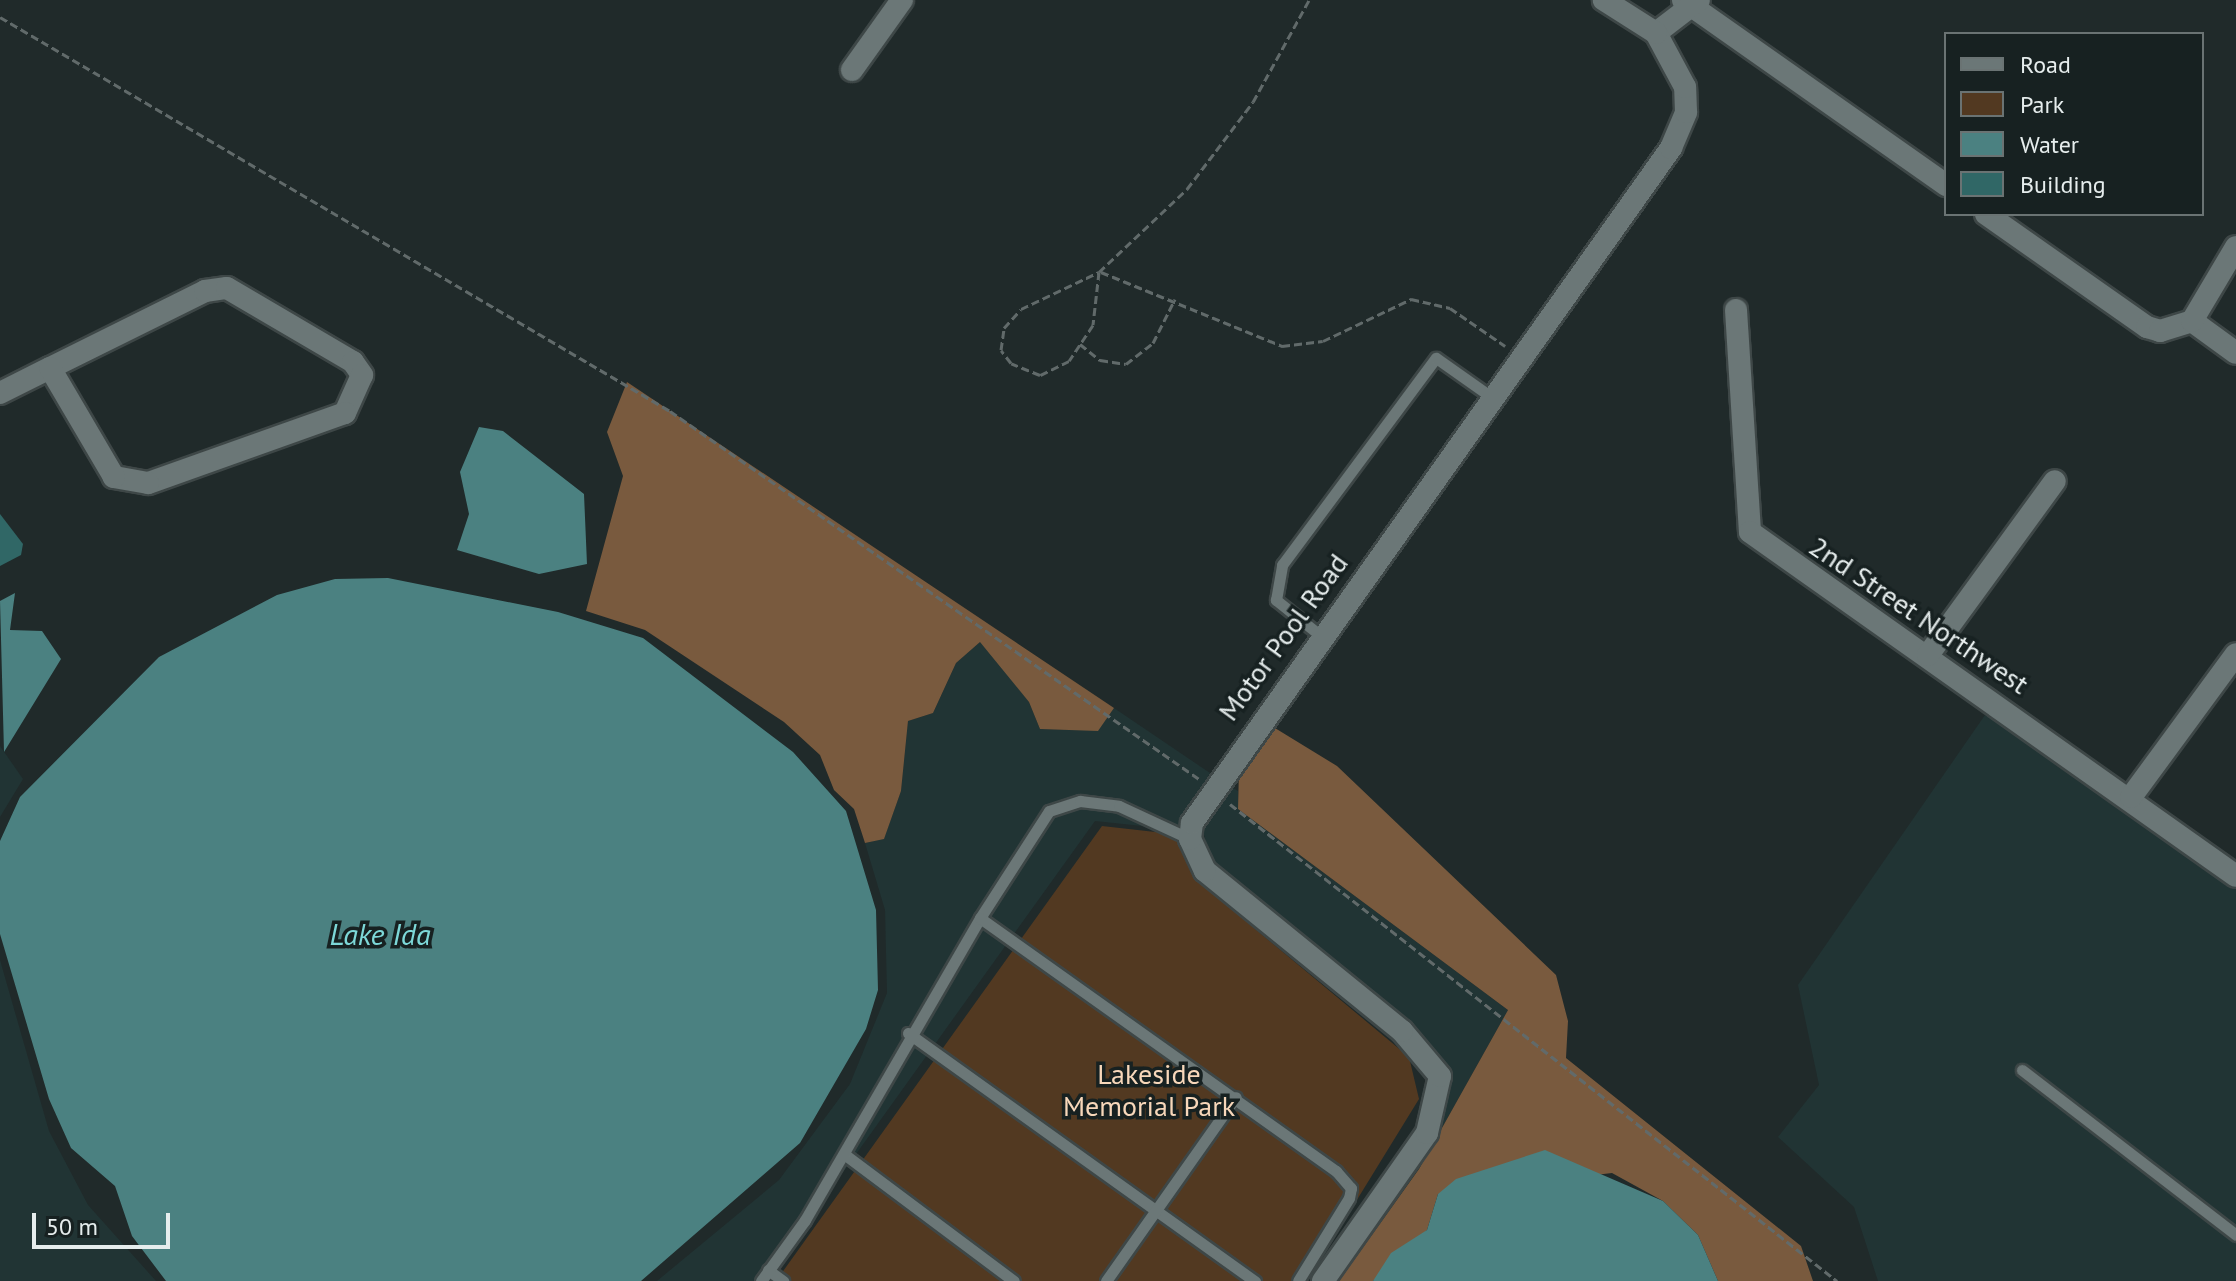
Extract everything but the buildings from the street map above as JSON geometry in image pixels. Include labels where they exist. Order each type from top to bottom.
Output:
[{"type":"street","points":[[852,70],[902,0]]},
{"type":"street","name":"Motor Pool Road","points":[[1190,839],[1211,790],[1493,398],[1677,135],[1685,87],[1656,33],[1604,0]]},
{"type":"street","points":[[1656,33],[1692,2],[1722,27],[1944,184]]},
{"type":"street","points":[[1989,216],[2147,327],[2160,331],[2192,321],[2236,247]]},
{"type":"street","points":[[0,393],[50,368],[205,291],[244,293],[353,362],[362,375],[354,403],[345,413],[148,483],[114,477],[50,368]]},
{"type":"street","name":"2nd Street Northwest","points":[[1736,310],[1750,532],[1865,619],[1928,655],[2131,797],[2236,876]]},
{"type":"street","points":[[2192,321],[2236,353]]},
{"type":"street","points":[[1928,655],[2055,481]]},
{"type":"street","points":[[2131,797],[2236,654]]},
{"type":"street","points":[[1190,839],[1205,871],[1402,1031],[1440,1076],[1427,1133],[1323,1281]]},
{"type":"lane","points":[[1321,636],[1276,600],[1282,565],[1436,358],[1493,398]]},
{"type":"lane","points":[[761,1281],[844,1154],[908,1033],[1049,811],[1080,801],[1119,806],[1190,839]]},
{"type":"lane","points":[[980,918],[1236,1097],[1351,1188],[1298,1281]]},
{"type":"lane","points":[[908,1033],[1255,1281]]},
{"type":"lane","points":[[2022,1070],[2236,1235]]},
{"type":"lane","points":[[1106,1281],[1236,1097]]},
{"type":"lane","points":[[844,1154],[1014,1281]]},
{"type":"lane","points":[[768,1270],[783,1281]]},
{"type":"path","points":[[1099,272],[1093,325],[1069,361],[1040,375],[1024,373],[1001,350],[1004,328],[1021,309],[1099,272],[1220,150],[1309,0]]},
{"type":"path","points":[[0,17],[594,365]]},
{"type":"path","points":[[1099,272],[1175,299],[1254,341],[1301,347],[1387,305],[1430,301],[1521,358]]},
{"type":"path","points":[[1080,344],[1100,360],[1126,364],[1153,343],[1175,299]]},
{"type":"shaded area","points":[[627,382],[1114,708],[1098,731],[1040,729],[1029,702],[980,642],[956,663],[933,713],[908,721],[901,791],[884,839],[865,843],[854,809],[834,790],[820,755],[784,722],[645,630],[586,611],[623,476],[607,432]]},
{"type":"shaded area","points":[[981,641],[1029,702],[1040,729],[1098,730],[1114,708],[1210,773],[1180,830],[1095,821],[765,1281],[657,1281],[779,1180],[850,1084],[887,993],[885,910],[865,843],[884,838],[901,791],[908,721],[933,713],[956,663]]},
{"type":"shaded area","points":[[1985,715],[2102,788],[2236,888],[2236,1281],[1878,1281],[1854,1207],[1778,1137],[1819,1085],[1798,985]]},
{"type":"shaded area","points":[[1270,725],[1337,766],[1556,975],[1568,1021],[1566,1058],[1801,1246],[1813,1281],[1718,1281],[1698,1235],[1663,1201],[1612,1173],[1438,1194],[1427,1230],[1373,1281],[1339,1281],[1419,1169],[1508,1010],[1238,809],[1239,769]]},
{"type":"shaded area","points":[[0,746],[23,779],[0,817]]},
{"type":"shaded area","points":[[1228,785],[1238,791],[1238,809],[1508,1010],[1436,1138],[1450,1074],[1408,1024],[1212,866],[1202,827]]},
{"type":"shaded area","points":[[0,960],[49,1131],[88,1205],[156,1281],[0,1281]]},
{"type":"shaded area","points":[[1435,1141],[1419,1169],[1339,1281]]},
{"type":"green space","name":"Lakeside Memorial Park","points":[[1102,826],[1173,834],[1248,923],[1409,1057],[1419,1099],[1307,1281],[776,1281]]},
{"type":"water","points":[[479,427],[503,431],[584,494],[587,564],[539,574],[457,550],[469,514],[460,472]]},
{"type":"water","name":"Lake Ida","points":[[388,578],[558,612],[643,638],[793,752],[846,811],[876,910],[878,990],[866,1029],[800,1143],[641,1281],[166,1281],[132,1236],[115,1186],[71,1148],[49,1099],[0,934],[0,841],[20,797],[159,657],[277,595],[335,579]]},
{"type":"water","points":[[15,593],[10,630],[42,631],[61,659],[4,752],[0,601]]},
{"type":"water","points":[[1545,1150],[1663,1201],[1698,1235],[1718,1281],[1373,1281],[1391,1253],[1427,1230],[1438,1194],[1456,1179]]}]
